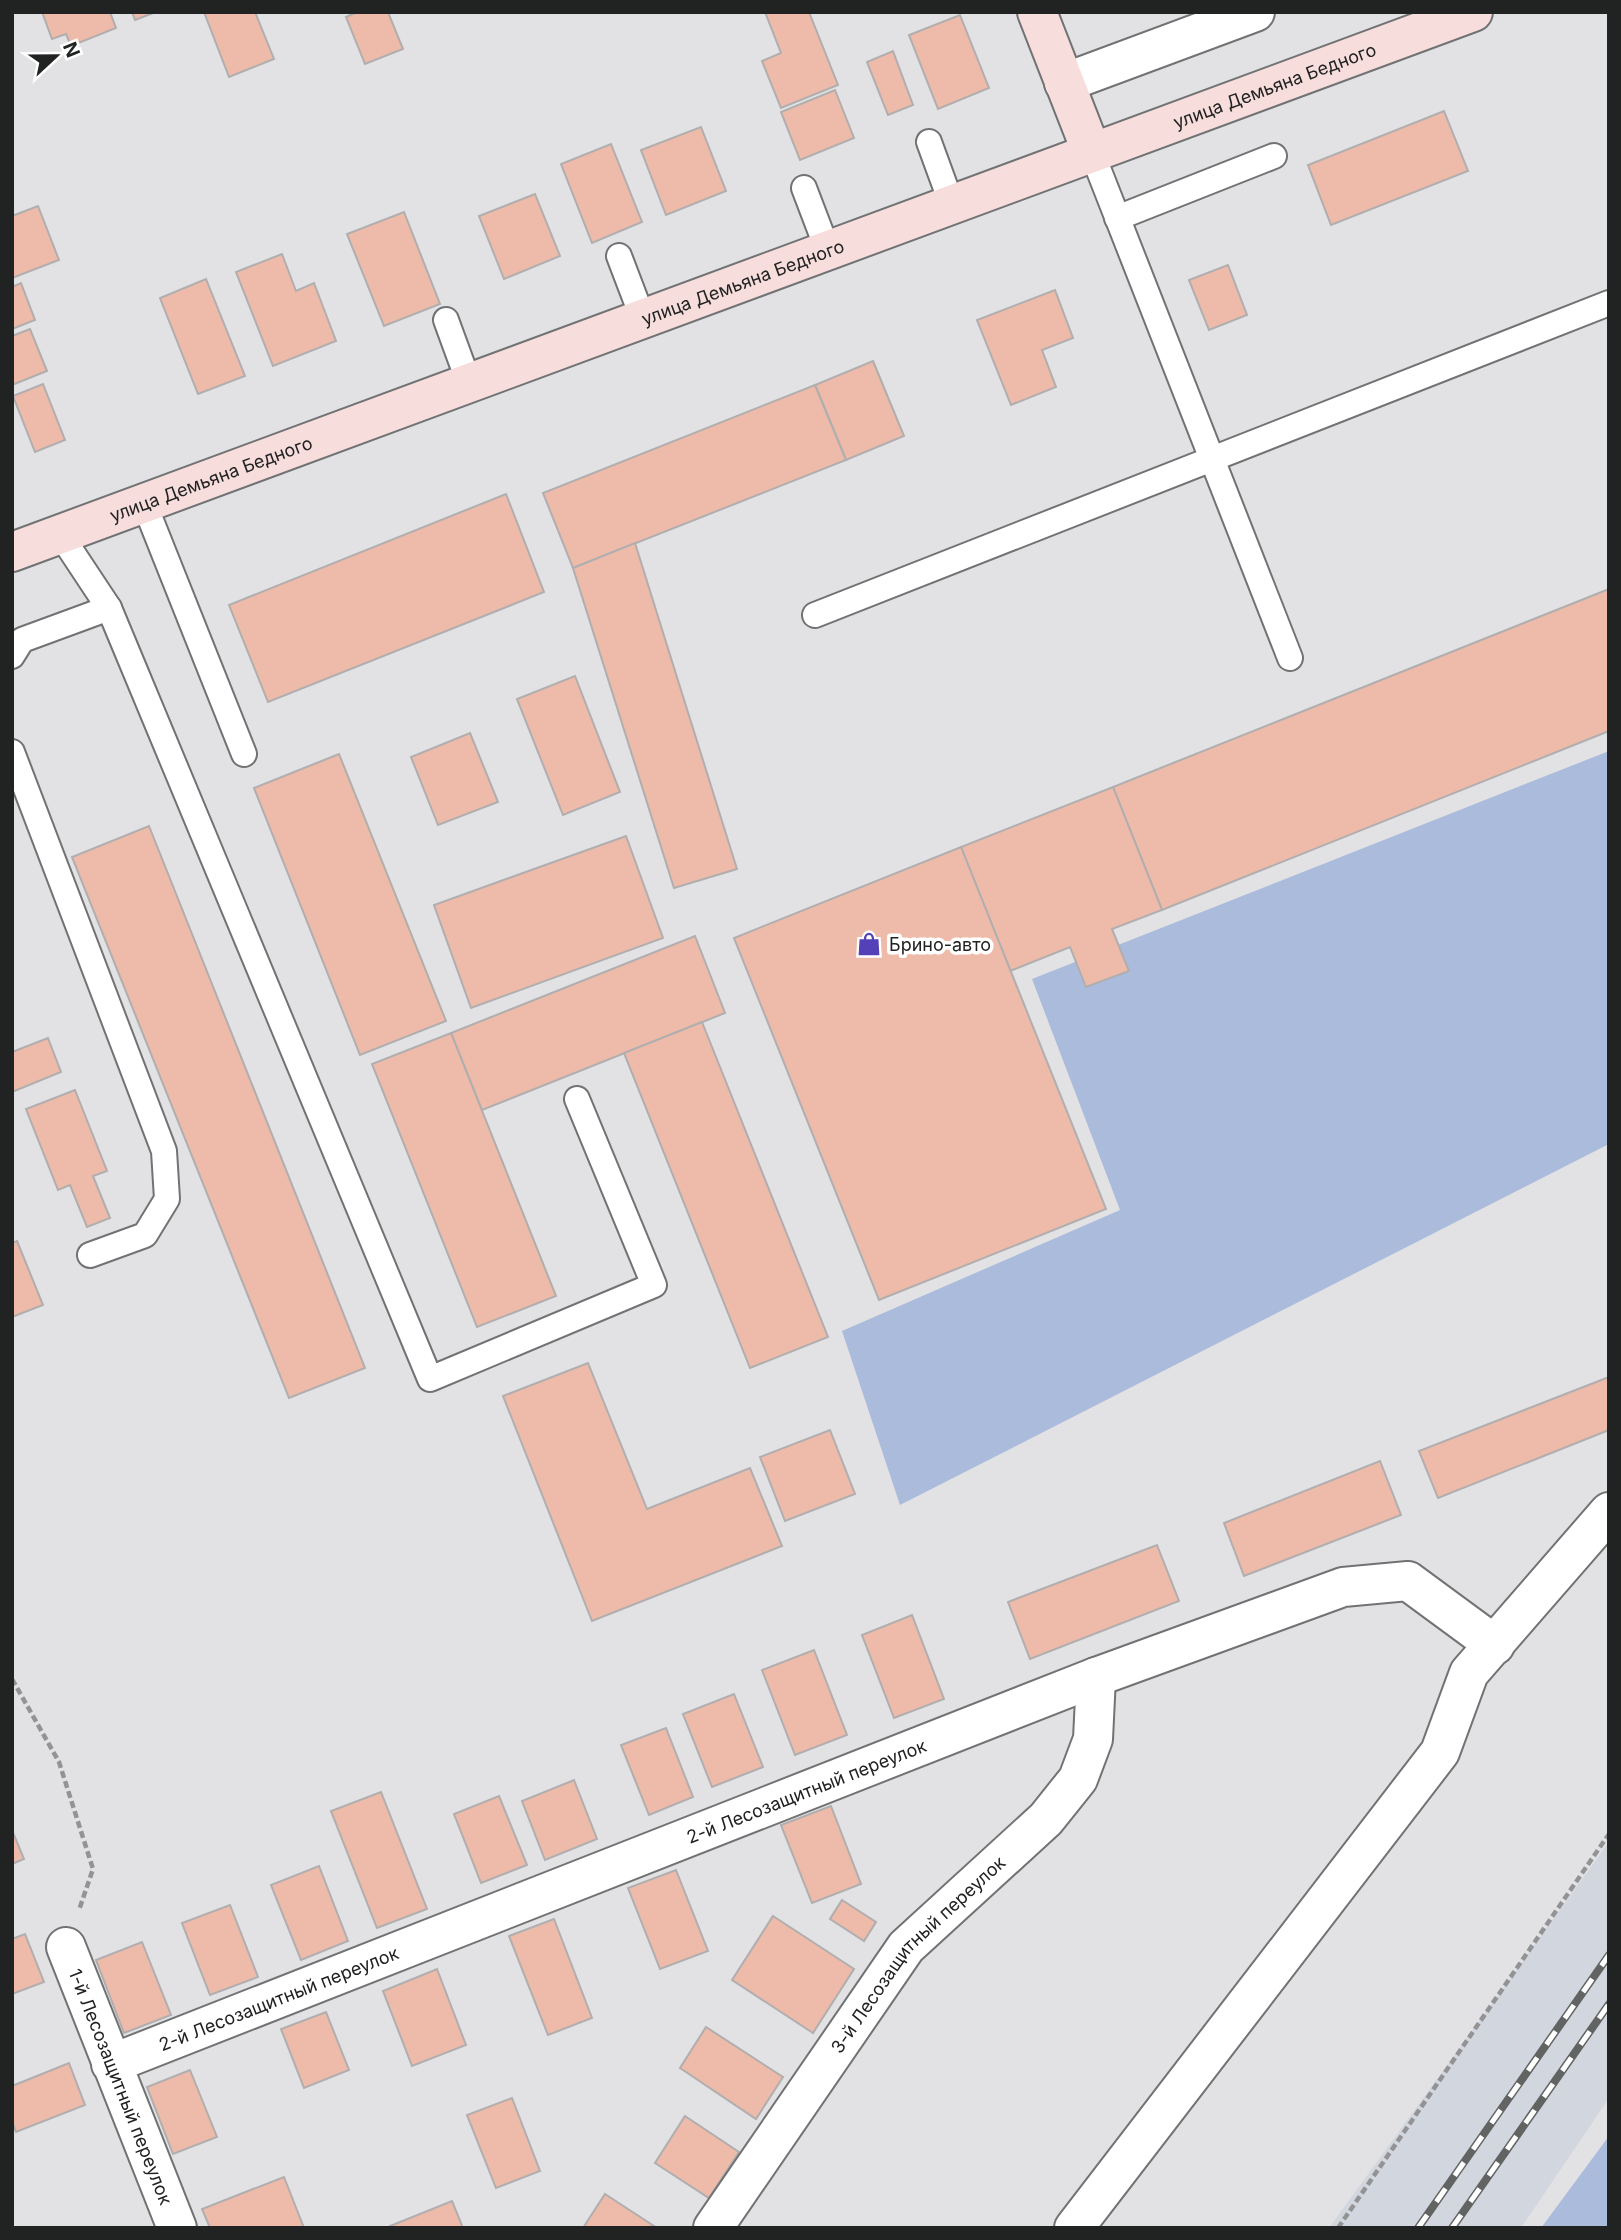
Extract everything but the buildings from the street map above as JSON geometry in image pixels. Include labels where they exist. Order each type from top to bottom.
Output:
[{"type":"main road","points":[[1037,12],[1092,153]]},
{"type":"main road","name":"улица Демьяна Бедного","points":[[12,552],[1473,12]]},
{"type":"street","points":[[1064,83],[1255,12]]},
{"type":"street","points":[[1074,2228],[1440,1752],[1469,1673],[1609,1512]]},
{"type":"street","name":"2-й Лесозащитный переулок","points":[[111,2064],[1096,1677],[1343,1587],[1408,1581],[1495,1645]]},
{"type":"street","name":"3-й Лесозащитный переулок","points":[[713,2228],[906,1947],[1046,1819],[1078,1779],[1093,1739],[1096,1677]]},
{"type":"street","name":"1-й Лесозащитный переулок","points":[[66,1947],[177,2228]]},
{"type":"lane","points":[[929,142],[952,205]]},
{"type":"lane","points":[[1092,153],[1290,658]]},
{"type":"lane","points":[[1117,218],[1274,156]]},
{"type":"lane","points":[[804,188],[828,251]]},
{"type":"lane","points":[[619,256],[643,319]]},
{"type":"lane","points":[[815,615],[1609,303]]},
{"type":"lane","points":[[446,320],[470,383]]},
{"type":"lane","points":[[144,503],[244,754]]},
{"type":"lane","points":[[60,534],[109,608],[430,1379],[654,1286],[577,1099]]},
{"type":"lane","points":[[12,656],[22,640],[109,608]]},
{"type":"lane","points":[[12,752],[164,1151],[167,1199],[145,1234],[90,1255]]},
{"type":"path","points":[[12,1679],[60,1762],[93,1869],[66,1947]]},
{"type":"path","points":[[1338,2228],[1609,1834]]},
{"type":"shaded area","points":[[1609,751],[1609,1144],[900,1505],[842,1331],[1120,1210],[1032,979]]},
{"type":"shaded area","points":[[1609,1842],[1609,2098],[1521,2228],[1329,2228]]},
{"type":"shaded area","points":[[1609,2136],[1609,2228],[1541,2228]]},
{"type":"railway","points":[[1418,2228],[1609,1955]]},
{"type":"railway","points":[[1452,2228],[1609,2004]]},
{"type":"place","name":"Брино-авто","points":[[869,944]]}]
